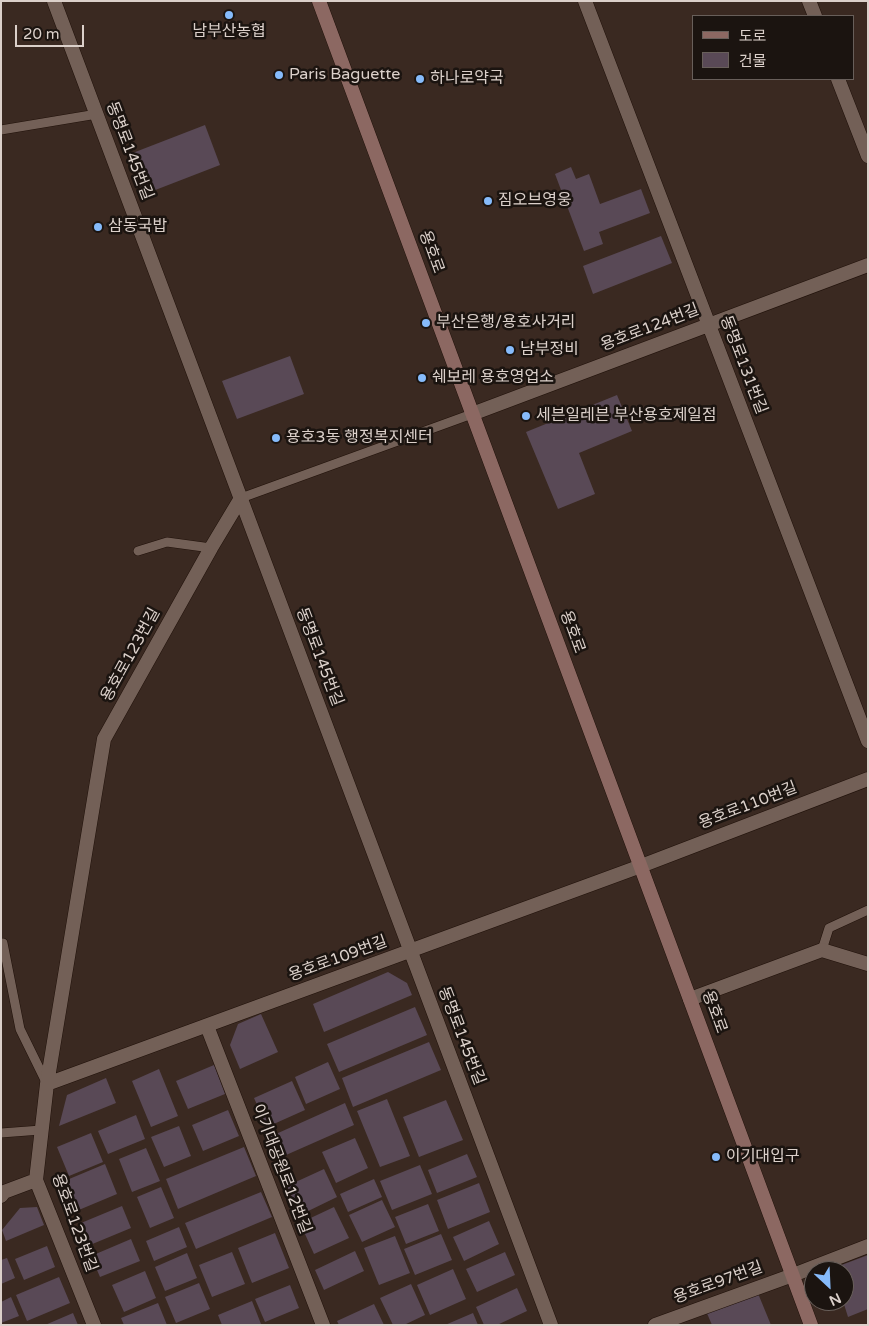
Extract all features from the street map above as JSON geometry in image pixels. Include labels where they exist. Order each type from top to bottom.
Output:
[{"type":"main road","name":"용호로","points":[[319,1],[811,1325]]},
{"type":"street","name":"동명로145번길","points":[[54,1],[551,1325]]},
{"type":"street","name":"동명로131번길","points":[[585,1],[868,741]]},
{"type":"street","points":[[809,1],[815,15]]},
{"type":"street","points":[[838,80],[868,156]]},
{"type":"street","name":"용호로124번길","points":[[472,414],[868,265]]},
{"type":"street","name":"용호로123번길","points":[[94,1325],[36,1180],[47,1084],[104,739],[241,498]]},
{"type":"street","name":"용호로110번길","points":[[641,866],[868,778]]},
{"type":"street","name":"용호로109번길","points":[[47,1084],[641,866]]},
{"type":"street","points":[[690,999],[822,950],[868,964]]},
{"type":"street","name":"이기대공원로12번길","points":[[207,1026],[323,1325]]},
{"type":"street","points":[[1,1196],[4,1192],[36,1180]]},
{"type":"street","points":[[793,1275],[868,1246]]},
{"type":"street","name":"용호로97번길","points":[[655,1325],[793,1275]]},
{"type":"lane","points":[[1,130],[97,114]]},
{"type":"lane","points":[[241,498],[472,414]]},
{"type":"lane","points":[[138,551],[167,542],[211,548]]},
{"type":"lane","points":[[822,950],[829,928],[868,910]]},
{"type":"lane","points":[[1,943],[3,943],[20,1029],[47,1084]]},
{"type":"lane","points":[[1,1133],[41,1130]]},
{"type":"building","points":[[205,125],[220,165],[145,194],[130,154]]},
{"type":"building","points":[[571,167],[576,179],[589,174],[600,204],[641,189],[650,213],[599,232],[603,244],[584,251],[555,174]]},
{"type":"building","points":[[661,236],[672,263],[593,294],[583,266]]},
{"type":"building","points":[[290,356],[304,394],[237,419],[222,381]]},
{"type":"building","points":[[617,395],[632,431],[579,453],[595,494],[558,509],[526,432]]},
{"type":"building","points":[[388,972],[407,983],[412,995],[324,1032],[313,1004]]},
{"type":"building","points":[[415,1007],[427,1035],[339,1072],[327,1044]]},
{"type":"building","points":[[261,1014],[278,1052],[240,1069],[230,1045],[238,1024]]},
{"type":"building","points":[[429,1042],[441,1070],[353,1107],[342,1078]]},
{"type":"building","points":[[328,1062],[340,1089],[306,1104],[295,1077]]},
{"type":"building","points":[[214,1065],[225,1094],[188,1109],[176,1081]]},
{"type":"building","points":[[159,1069],[178,1116],[151,1127],[132,1081]]},
{"type":"building","points":[[106,1078],[116,1103],[59,1126],[67,1095]]},
{"type":"building","points":[[292,1081],[305,1110],[267,1127],[254,1098]]},
{"type":"building","points":[[387,1099],[410,1156],[380,1167],[357,1111]]},
{"type":"building","points":[[446,1100],[463,1140],[419,1157],[403,1117]]},
{"type":"building","points":[[345,1103],[354,1125],[277,1159],[267,1138]]},
{"type":"building","points":[[228,1110],[239,1136],[203,1151],[192,1125]]},
{"type":"building","points":[[136,1115],[145,1139],[108,1154],[98,1131]]},
{"type":"building","points":[[179,1126],[191,1156],[164,1167],[151,1137]]},
{"type":"building","points":[[91,1133],[103,1162],[69,1176],[57,1147]]},
{"type":"building","points":[[355,1138],[368,1168],[336,1183],[322,1152]]},
{"type":"building","points":[[244,1147],[256,1176],[178,1209],[166,1179]]},
{"type":"building","points":[[146,1148],[160,1181],[132,1192],[119,1159]]},
{"type":"building","points":[[467,1154],[477,1177],[437,1193],[428,1170]]},
{"type":"building","points":[[105,1164],[117,1194],[74,1212],[62,1182]]},
{"type":"building","points":[[420,1165],[432,1194],[392,1210],[380,1181]]},
{"type":"building","points":[[324,1169],[337,1197],[300,1215],[287,1186]]},
{"type":"building","points":[[374,1179],[382,1197],[348,1212],[340,1194]]},
{"type":"building","points":[[479,1183],[490,1212],[448,1229],[437,1200]]},
{"type":"building","points":[[161,1187],[174,1218],[150,1228],[137,1197]]},
{"type":"building","points":[[261,1192],[272,1217],[196,1249],[185,1223]]},
{"type":"building","points":[[382,1200],[395,1227],[362,1242],[349,1215]]},
{"type":"building","points":[[428,1204],[439,1231],[406,1244],[395,1217]]},
{"type":"building","points":[[122,1206],[131,1228],[90,1245],[81,1223]]},
{"type":"building","points":[[37,1207],[44,1225],[6,1241],[2,1230],[20,1208]]},
{"type":"building","points":[[334,1207],[349,1238],[314,1254],[300,1223]]},
{"type":"building","points":[[489,1221],[499,1244],[464,1261],[453,1237]]},
{"type":"building","points":[[179,1227],[187,1247],[154,1261],[146,1241]]},
{"type":"building","points":[[275,1233],[289,1268],[252,1283],[238,1248]]},
{"type":"building","points":[[441,1234],[452,1260],[415,1275],[404,1249]]},
{"type":"building","points":[[395,1236],[410,1273],[379,1285],[364,1248]]},
{"type":"building","points":[[131,1239],[140,1261],[100,1277],[91,1256]]},
{"type":"building","points":[[47,1246],[55,1267],[24,1280],[15,1259]]},
{"type":"building","points":[[355,1251],[364,1271],[324,1290],[315,1270]]},
{"type":"building","points":[[232,1252],[245,1284],[212,1297],[199,1265]]},
{"type":"building","points":[[505,1252],[515,1275],[477,1292],[466,1269]]},
{"type":"building","points":[[187,1253],[197,1278],[165,1291],[155,1267]]},
{"type":"building","points":[[868,1255],[868,1309],[848,1317],[846,1311],[854,1311],[854,1261],[852,1261]]},
{"type":"building","points":[[7,1258],[15,1278],[1,1284],[1,1260]]},
{"type":"building","points":[[453,1269],[466,1299],[430,1315],[417,1285]]},
{"type":"building","points":[[145,1271],[156,1298],[124,1312],[112,1285]]},
{"type":"building","points":[[59,1277],[70,1303],[27,1321],[16,1295]]},
{"type":"building","points":[[199,1283],[210,1309],[176,1323],[165,1297]]},
{"type":"building","points":[[411,1284],[425,1315],[404,1325],[393,1325],[380,1298]]},
{"type":"building","points":[[290,1285],[299,1308],[265,1322],[255,1299]]},
{"type":"building","points":[[517,1288],[527,1311],[497,1325],[484,1325],[476,1307]]},
{"type":"building","points":[[757,1291],[771,1325],[712,1325],[706,1311]]},
{"type":"building","points":[[11,1297],[19,1316],[1,1323],[1,1302]]},
{"type":"building","points":[[252,1301],[261,1324],[222,1325],[218,1315]]},
{"type":"building","points":[[158,1303],[167,1325],[124,1325],[121,1318]]},
{"type":"building","points":[[374,1304],[384,1325],[339,1325],[337,1321]]},
{"type":"building","points":[[73,1313],[78,1325],[45,1325]]},
{"type":"building","points":[[473,1313],[478,1325],[445,1325]]},
{"type":"place","name":"남부산농협","points":[[229,15]]},
{"type":"place","name":"Paris Baguette","points":[[279,75]]},
{"type":"place","name":"하나로약국","points":[[420,79]]},
{"type":"place","name":"짐오브영웅","points":[[488,201]]},
{"type":"place","name":"삼동국밥","points":[[98,227]]},
{"type":"place","name":"부산은행/용호사거리","points":[[426,323]]},
{"type":"place","name":"남부정비","points":[[510,350]]},
{"type":"place","name":"쉐보레 용호영업소","points":[[422,378]]},
{"type":"place","name":"세븐일레븐 부산용호제일점","points":[[526,416]]},
{"type":"place","name":"용호3동 행정복지센터","points":[[276,438]]},
{"type":"place","name":"이기대입구","points":[[716,1157]]}]
